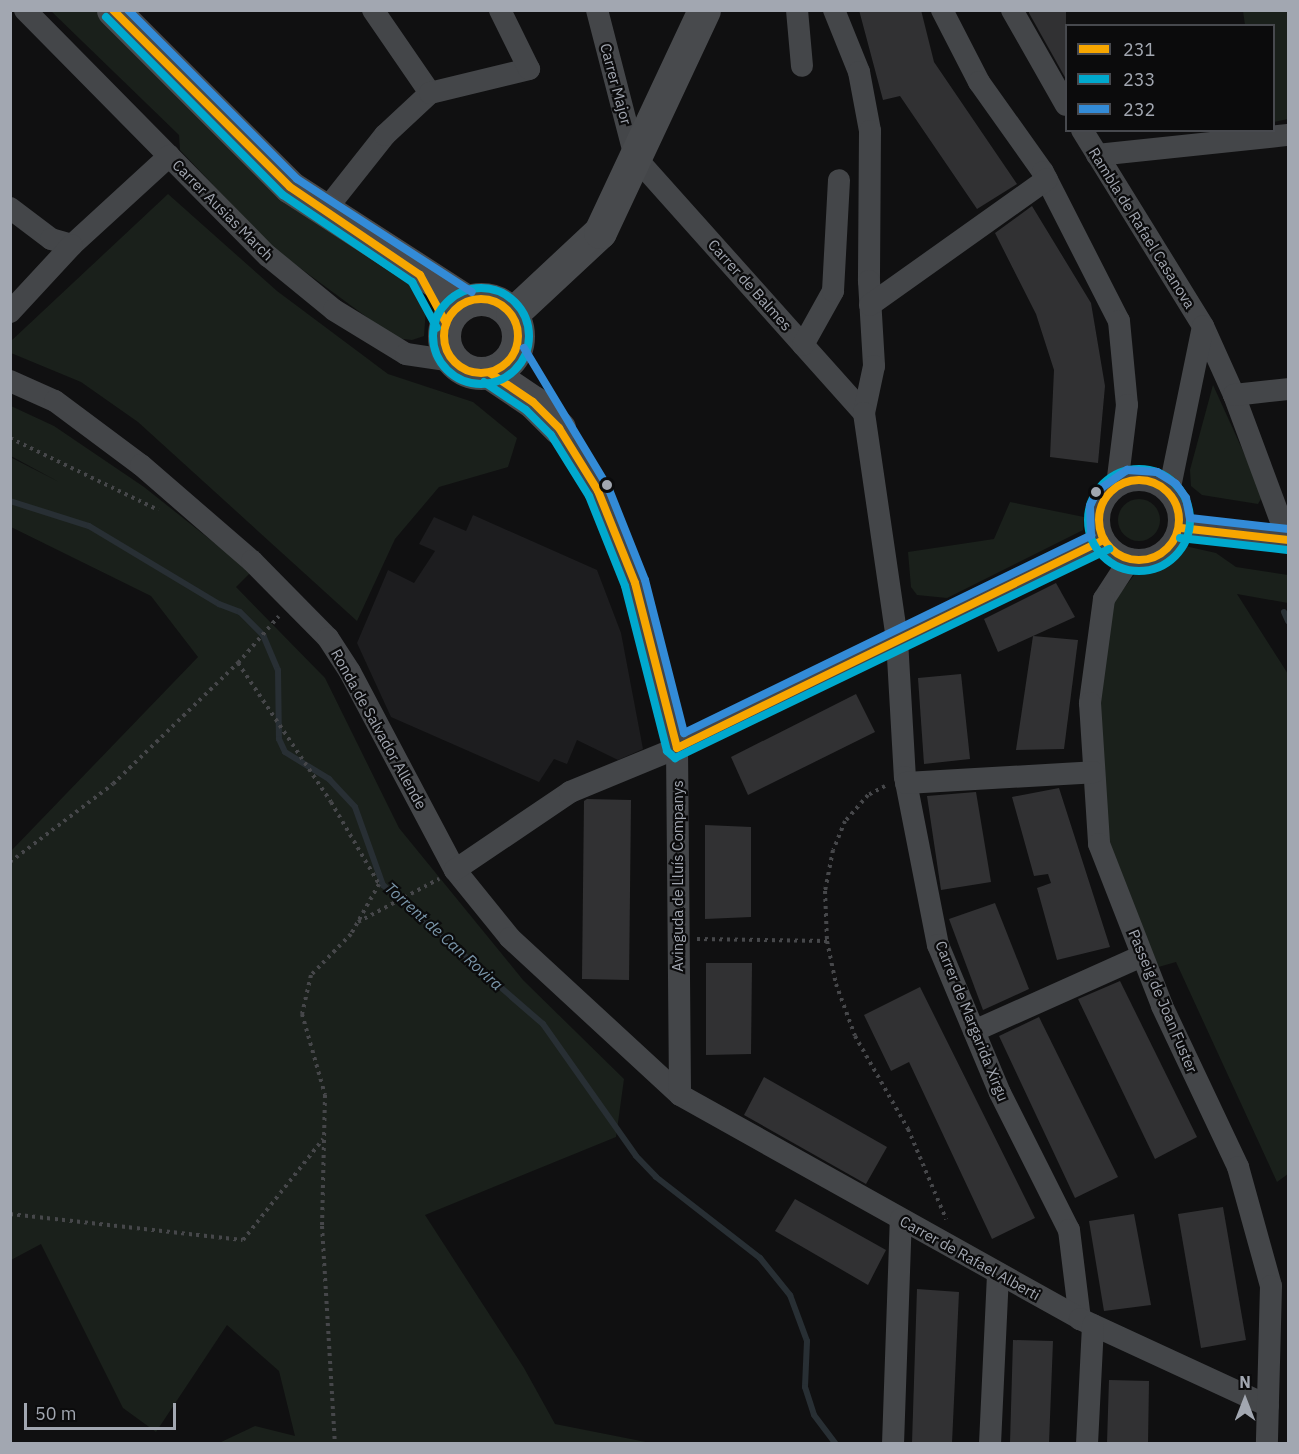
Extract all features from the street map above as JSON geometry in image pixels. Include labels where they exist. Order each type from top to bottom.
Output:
[{"type":"street","name":"Carrer Ausias March","points":[[25,10],[267,256],[334,310],[406,354],[453,361]]},
{"type":"street","points":[[113,10],[291,187],[324,212],[420,275],[456,312]]},
{"type":"street","points":[[373,10],[430,93]]},
{"type":"street","points":[[324,212],[385,135],[430,93],[529,69],[500,10]]},
{"type":"street","name":"Carrer Major","points":[[597,10],[635,157]]},
{"type":"street","points":[[512,314],[600,232],[704,10]]},
{"type":"street","points":[[796,10],[802,66]]},
{"type":"street","points":[[834,10],[859,72],[870,131],[870,305],[874,366],[864,412]]},
{"type":"street","points":[[942,10],[979,82],[1047,179],[1119,321],[1127,405],[1117,485],[1100,508],[1099,525],[1104,540],[1113,551],[1130,559],[1158,556],[1169,547],[1181,528],[1176,502],[1169,492],[1154,482],[1140,479],[1117,485]]},
{"type":"street","points":[[1012,10],[1065,103]]},
{"type":"street","name":"Rambla de Rafael Casanova","points":[[1083,132],[1203,326],[1234,395],[1288,540]]},
{"type":"street","points":[[1097,155],[1288,135]]},
{"type":"street","points":[[10,312],[72,245],[169,156]]},
{"type":"street","name":"Carrer de Balmes","points":[[635,157],[864,412]]},
{"type":"street","points":[[870,305],[1047,179]]},
{"type":"street","points":[[803,345],[833,291],[839,180]]},
{"type":"street","points":[[10,208],[51,239],[72,245]]},
{"type":"street","points":[[490,373],[504,366],[516,353],[519,327],[512,314],[489,298],[456,312],[444,343],[453,361],[466,371],[490,373],[533,402],[559,428]]},
{"type":"street","points":[[1169,492],[1203,326]]},
{"type":"street","points":[[516,353],[559,428]]},
{"type":"street","name":"Ronda de Salvador Allende","points":[[10,381],[55,401],[141,465],[252,561],[328,638],[350,672],[455,870],[510,938],[680,1095]]},
{"type":"street","points":[[1234,395],[1288,389]]},
{"type":"street","name":"Carrer de Margarida Xirgu","points":[[864,412],[897,640],[905,780],[938,945],[1000,1093],[1069,1230],[1086,1322],[1088,1443]]},
{"type":"street","name":"Avinguda de Lluís Companys","points":[[559,428],[598,490],[635,583],[677,748],[680,1095]]},
{"type":"street","points":[[1181,528],[1288,540]]},
{"type":"street","points":[[455,870],[570,792],[677,748],[1104,540]]},
{"type":"street","name":"Passeig de Joan Fuster","points":[[1130,559],[1104,599],[1090,703],[1099,844],[1143,956],[1238,1167],[1270,1286],[1267,1443]]},
{"type":"street","points":[[905,780],[1094,772]]},
{"type":"street","points":[[974,1031],[1143,956]]},
{"type":"street","name":"Carrer de Rafael Alberti","points":[[680,1095],[1086,1322],[1268,1406]]},
{"type":"street","points":[[893,1443],[901,1219]]},
{"type":"street","points":[[990,1443],[998,1274]]},
{"type":"path","points":[[10,438],[164,513]]},
{"type":"path","points":[[10,862],[114,784],[238,663],[291,602]]},
{"type":"path","points":[[238,663],[331,802],[379,885],[357,922],[311,975],[302,1014],[325,1095],[322,1226],[335,1443]]},
{"type":"path","points":[[905,780],[868,795],[845,821],[833,850],[825,891],[827,941],[836,984],[855,1036],[908,1129],[960,1252]]},
{"type":"path","points":[[357,922],[455,870]]},
{"type":"path","points":[[678,938],[827,941]]},
{"type":"path","points":[[10,1214],[243,1240],[324,1138]]},
{"type":"shaded area","points":[[51,11],[101,11],[412,284],[426,308],[424,336],[412,340],[395,338],[273,248],[180,150],[179,135]]},
{"type":"shaded area","points":[[1243,11],[1288,11],[1288,119],[1275,122],[1275,24],[1245,24]]},
{"type":"shaded area","points":[[168,194],[277,291],[388,374],[473,402],[517,438],[508,467],[439,487],[395,539],[357,621],[138,422],[81,382],[11,353],[11,341]]},
{"type":"shaded area","points":[[1213,385],[1263,495],[1258,504],[1202,495],[1191,486],[1190,470]]},
{"type":"shaded area","points":[[11,406],[54,426],[144,487],[251,572],[236,587],[325,678],[399,828],[523,980],[624,1079],[616,1137],[425,1215],[524,1368],[555,1424],[651,1443],[219,1443],[255,1426],[295,1436],[279,1371],[227,1325],[156,1432],[123,1408],[41,1244],[11,1260],[11,851],[198,657],[151,596],[11,527],[10,457],[59,482],[11,456]]},
{"type":"shaded area","points":[[1139,499],[1147,500],[1154,505],[1159,512],[1159,528],[1154,535],[1147,540],[1139,541],[1131,540],[1124,535],[1119,528],[1118,520],[1119,512],[1124,505],[1131,500]]},
{"type":"shaded area","points":[[1010,502],[1084,517],[1083,530],[947,598],[917,595],[911,587],[908,552],[994,539]]},
{"type":"shaded area","points":[[473,515],[597,570],[621,633],[643,749],[618,760],[577,740],[567,764],[554,759],[539,782],[391,717],[357,643],[388,570],[414,583],[435,551],[419,544],[434,517],[466,531]]},
{"type":"shaded area","points":[[1185,546],[1216,553],[1236,567],[1288,575],[1288,603],[1237,594],[1288,674],[1288,1174],[1277,1182],[1176,962],[1155,968],[1106,842],[1100,702],[1112,604],[1138,570],[1171,566],[1144,560],[1169,547]]},
{"type":"building","points":[[859,10],[921,10],[934,62],[1017,184],[977,209],[900,96],[883,100]]},
{"type":"building","points":[[1029,10],[1066,10],[1065,77]]},
{"type":"building","points":[[1032,206],[1091,303],[1105,386],[1098,463],[1050,457],[1054,370],[1036,314],[995,233]]},
{"type":"building","points":[[1056,583],[1075,617],[998,652],[984,619]]},
{"type":"building","points":[[1033,636],[1078,640],[1064,749],[1016,750]]},
{"type":"building","points":[[961,674],[970,759],[924,764],[918,678]]},
{"type":"building","points":[[856,694],[875,732],[748,795],[731,757]]},
{"type":"building","points":[[1059,788],[1110,947],[1057,960],[1037,888],[1051,883],[1048,874],[1034,876],[1012,797]]},
{"type":"building","points":[[976,792],[991,882],[941,890],[927,796]]},
{"type":"building","points":[[587,799],[631,800],[629,980],[582,979],[584,801]]},
{"type":"building","points":[[705,825],[751,827],[751,917],[705,919]]},
{"type":"building","points":[[995,903],[1029,989],[983,1010],[949,919]]},
{"type":"building","points":[[706,963],[752,963],[751,1054],[706,1055]]},
{"type":"building","points":[[1120,981],[1197,1137],[1155,1159],[1078,999]]},
{"type":"building","points":[[920,987],[1035,1218],[992,1239],[909,1062],[891,1071],[864,1015]]},
{"type":"building","points":[[1039,1017],[1118,1177],[1075,1198],[999,1036]]},
{"type":"building","points":[[764,1077],[887,1147],[866,1184],[744,1115]]},
{"type":"building","points":[[795,1199],[886,1250],[868,1285],[775,1231]]},
{"type":"building","points":[[1223,1207],[1246,1340],[1201,1348],[1178,1214]]},
{"type":"building","points":[[1134,1214],[1151,1305],[1104,1311],[1089,1221]]},
{"type":"building","points":[[917,1289],[959,1292],[952,1443],[912,1443]]},
{"type":"building","points":[[1013,1340],[1053,1341],[1049,1443],[1010,1443]]},
{"type":"building","points":[[1109,1380],[1149,1381],[1148,1443],[1107,1443]]},
{"type":"waterway","name":"Torrent de Can Rovira","points":[[10,501],[89,526],[219,604],[240,612],[263,635],[278,670],[279,739],[285,752],[329,779],[355,807],[383,885],[543,1024],[636,1156],[656,1177],[760,1258],[790,1295],[807,1341],[805,1387],[814,1415],[836,1444]]},
{"type":"waterway","points":[[1284,612],[1288,621]]},
{"type":"transit line","name":"231","points":[[113,10],[290,187],[420,275],[446,323]]},
{"type":"transit line","name":"232","points":[[128,10],[297,179],[472,292]]},
{"type":"transit line","name":"233","points":[[106,17],[283,195],[412,282],[437,328]]},
{"type":"transit line","name":"233","points":[[481,288],[499,292],[515,302],[525,318],[529,336],[525,354],[515,370],[499,380],[481,384],[463,380],[447,370],[437,354],[433,336],[437,318],[447,302],[463,292],[481,288]]},
{"type":"transit line","name":"231","points":[[481,299],[502,305],[512,315],[518,336],[512,357],[502,367],[481,373],[460,367],[450,357],[444,336],[450,315],[460,305],[481,299]]},
{"type":"transit line","name":"232","points":[[524,348],[608,487],[645,580],[684,733],[1091,535],[1090,506],[1097,491],[1127,470],[1157,472],[1176,484],[1186,498],[1190,518],[1288,529]]},
{"type":"transit line","name":"231","points":[[490,373],[533,402],[559,428],[598,491],[635,583],[677,748]]},
{"type":"transit line","name":"233","points":[[484,382],[526,410],[551,435],[589,496],[625,586],[667,751],[675,758],[1109,549]]},
{"type":"transit line","name":"233","points":[[1139,469],[1158,473],[1175,484],[1186,501],[1190,520],[1186,539],[1175,556],[1158,567],[1139,571],[1120,567],[1103,556],[1092,539],[1088,520],[1092,501],[1103,484],[1120,473],[1139,469]]},
{"type":"transit line","name":"231","points":[[1131,480],[1147,480],[1168,491],[1179,512],[1179,520],[1179,528],[1168,549],[1147,560],[1131,560],[1117,554],[1105,542],[1099,528],[1099,512],[1105,498],[1117,486],[1131,480]]},
{"type":"transit line","name":"231","points":[[1181,528],[1288,540]]},
{"type":"transit line","name":"233","points":[[1180,538],[1287,550]]},
{"type":"transit line","name":"231","points":[[677,748],[1104,540]]}]
